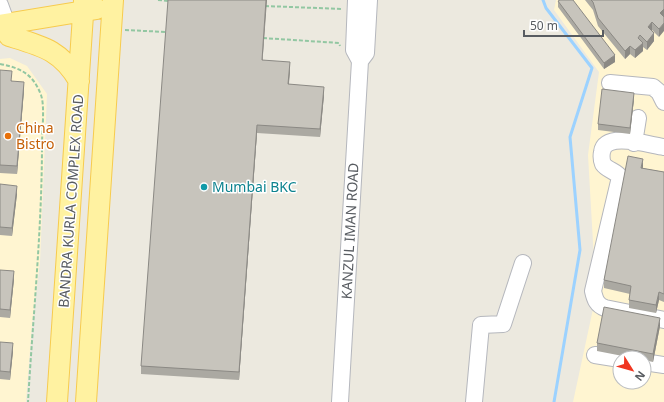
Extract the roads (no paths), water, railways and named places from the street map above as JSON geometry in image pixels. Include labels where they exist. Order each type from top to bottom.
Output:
[{"type":"main road","points":[[4,31],[83,12],[114,14]]},
{"type":"main road","name":"BANDRA KURLA COMPLEX ROAD","points":[[57,402],[83,12]]},
{"type":"main road","name":"BANDRA KURLA COMPLEX ROAD","points":[[86,402],[114,14]]},
{"type":"main road","points":[[4,31],[54,53],[70,65],[79,81]]},
{"type":"street","name":"KANZUL IMAN ROAD","points":[[360,61],[366,53],[369,0]]},
{"type":"street","name":"KANZUL IMAN ROAD","points":[[340,402],[360,61],[354,50],[350,2]]},
{"type":"street","points":[[0,5],[4,31]]},
{"type":"street","points":[[610,83],[653,87],[659,92],[664,102]]},
{"type":"street","points":[[634,143],[638,118]]},
{"type":"street","points":[[664,147],[616,140],[607,142],[602,148],[601,158],[604,166],[617,173],[620,177],[593,291],[594,299],[599,306],[664,320]]},
{"type":"street","points":[[474,402],[481,325],[503,324],[523,263]]},
{"type":"street","points":[[595,355],[612,358]]},
{"type":"street","points":[[652,363],[664,365]]},
{"type":"waterway","points":[[543,0],[546,8],[592,68],[570,137],[580,250],[554,402]]},
{"type":"place","name":"China Bistro","points":[[8,136]]},
{"type":"place","name":"Mumbai BKC","points":[[204,187]]}]
